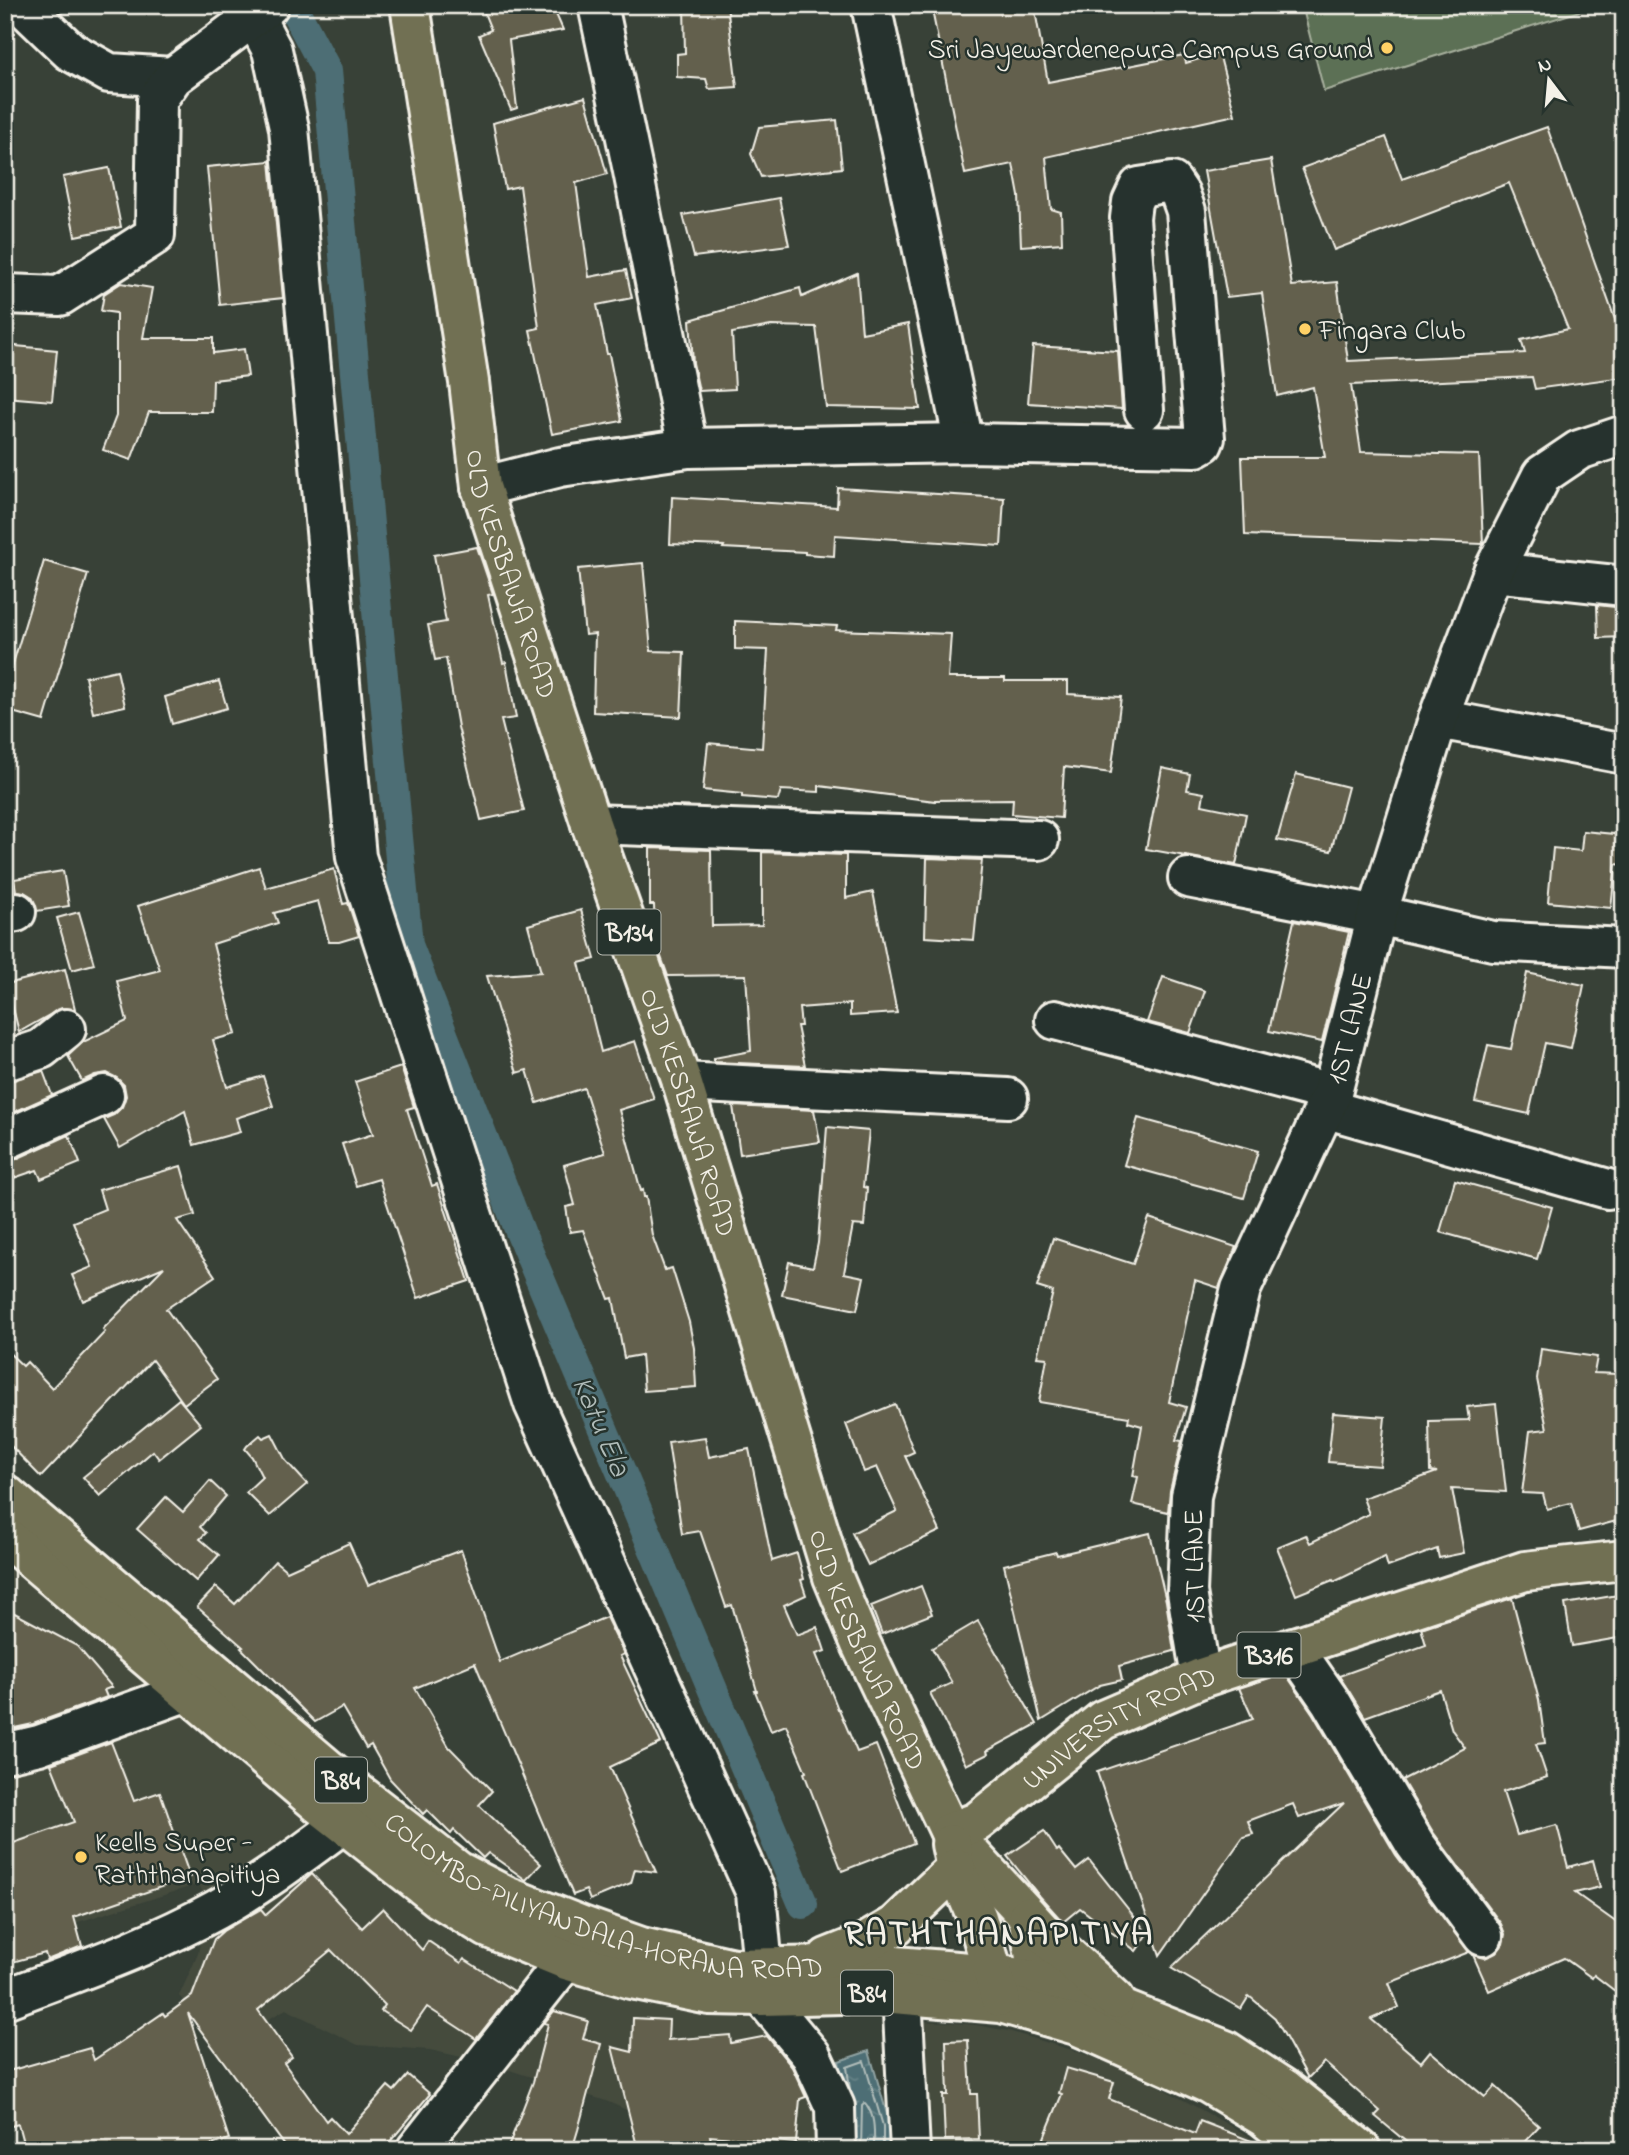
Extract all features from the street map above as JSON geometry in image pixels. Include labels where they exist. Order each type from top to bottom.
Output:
[{"type":"main road","name":"OLD KESBAWA ROAD","points":[[410,5],[469,382],[481,487],[591,824],[682,1082],[833,1577],[953,1850],[977,1918],[1017,1993]]},
{"type":"main road","name":"COLOMBO-PILIYANDALA-HORANA ROAD","points":[[5,1494],[340,1779],[458,1871],[506,1896],[641,1947],[733,1968],[763,1982],[848,1993],[1086,1995],[1225,2049],[1286,2090],[1361,2150]]},
{"type":"main road","name":"COLOMBO-PILIYANDALA-HORANA ROAD","points":[[5,1536],[344,1823],[440,1899],[488,1928],[566,1961],[631,1979],[709,1994],[763,1982],[805,1966],[883,1965],[1017,1993],[1076,2025],[1209,2084],[1264,2117],[1305,2150]]},
{"type":"main road","name":"UNIVERSITY ROAD","points":[[953,1850],[977,1822],[1103,1720],[1201,1678],[1525,1571],[1624,1560]]},
{"type":"main road","name":"OLD KESBAWA ROAD","points":[[953,1850],[1128,2011]]},
{"type":"main road","points":[[805,1966],[867,1942],[896,1925],[953,1850]]},
{"type":"main road","points":[[1017,1993],[1027,1916]]},
{"type":"street","points":[[22,5],[70,51],[109,73],[173,77]]},
{"type":"street","points":[[598,5],[688,447]]},
{"type":"street","points":[[871,5],[964,443]]},
{"type":"street","points":[[5,294],[60,296],[155,235],[157,100],[173,77],[262,11],[289,128],[356,857],[534,1404],[756,1893],[763,1982],[811,2055],[835,2107],[836,2150]]},
{"type":"street","points":[[481,487],[560,467],[688,447],[964,443],[1196,447],[1203,443],[1205,438],[1185,211],[1180,194],[1172,182],[1139,187],[1132,202],[1130,218],[1144,410]]},
{"type":"street","name":"1ST LANE","points":[[1201,1678],[1187,1592],[1191,1496],[1241,1289],[1328,1101],[1377,915],[1438,719],[1493,572],[1542,475],[1579,450],[1624,435]]},
{"type":"street","points":[[1493,572],[1624,586]]},
{"type":"street","points":[[1438,719],[1624,754]]},
{"type":"street","points":[[591,824],[1039,839]]},
{"type":"street","points":[[1188,878],[1493,941],[1624,948]]},
{"type":"street","points":[[1055,1020],[1328,1101],[1608,1189]]},
{"type":"street","points":[[5,1061],[41,1049],[66,1029]]},
{"type":"street","points":[[682,1082],[1007,1098]]},
{"type":"street","points":[[5,1140],[104,1095]]},
{"type":"street","points":[[1293,1647],[1331,1702],[1415,1844],[1483,1936]]},
{"type":"street","points":[[5,1753],[39,1745],[188,1691]]},
{"type":"street","points":[[5,1999],[138,1948],[216,1910],[275,1874],[344,1823]]},
{"type":"street","points":[[416,2150],[566,1961],[582,1926]]},
{"type":"street","points":[[902,1994],[910,2150]]},
{"type":"shaded area","points":[[5,1558],[185,1709],[325,1834],[411,1899],[485,1948],[563,1981],[622,1993],[800,2019],[836,2150],[719,2150],[606,2101],[484,2062],[430,2050],[358,2045],[286,2009],[222,2046],[179,1996],[198,1954],[207,1903],[199,1884],[5,1945]]},
{"type":"shaded area","points":[[910,2021],[948,2022],[1008,2031],[1129,2070],[1245,2134],[1268,2150],[910,2150]]},
{"type":"green space","name":"Sri Jayewardenepura Campus Ground","points":[[1302,5],[1599,5],[1324,91]]},
{"type":"water","points":[[869,2051],[890,2125],[890,2150],[845,2150],[846,2109],[839,2061]]},
{"type":"building","points":[[481,5],[552,5],[563,30],[509,40],[517,108],[511,110],[479,35],[491,30]]},
{"type":"building","points":[[684,5],[727,5],[737,87],[709,89],[706,79],[677,77],[677,54],[685,53]]},
{"type":"building","points":[[931,5],[1034,5],[1048,82],[1184,55],[1186,63],[1219,53],[1235,115],[1046,157],[1051,209],[1061,212],[1062,243],[1021,246],[1019,196],[1013,164],[965,174]]},
{"type":"building","points":[[585,97],[607,174],[576,183],[589,277],[626,270],[632,298],[597,305],[622,421],[552,434],[530,330],[539,328],[520,186],[505,189],[493,123]]},
{"type":"building","points":[[837,120],[842,168],[761,177],[751,154],[759,127]]},
{"type":"building","points":[[1547,127],[1624,345],[1624,377],[1535,389],[1532,377],[1351,385],[1361,452],[1479,455],[1483,544],[1245,535],[1242,457],[1325,457],[1313,387],[1277,396],[1262,293],[1227,297],[1204,171],[1271,160],[1292,286],[1337,282],[1348,361],[1525,353],[1521,340],[1568,329],[1509,183],[1334,250],[1302,168],[1386,137],[1402,179]]},
{"type":"building","points":[[270,161],[283,298],[220,305],[207,167]]},
{"type":"building","points":[[109,168],[121,227],[75,236],[63,177]]},
{"type":"building","points":[[779,198],[789,245],[694,257],[683,215]]},
{"type":"building","points":[[857,273],[862,333],[908,324],[920,409],[826,407],[816,327],[771,326],[732,333],[735,389],[699,391],[693,363],[690,320],[800,288],[802,297]]},
{"type":"building","points":[[121,283],[152,288],[143,338],[213,338],[213,353],[244,349],[248,376],[213,380],[212,412],[149,412],[131,460],[103,450],[116,416],[116,313],[101,311],[104,294]]},
{"type":"building","points":[[5,345],[57,350],[52,401],[5,397]]},
{"type":"building","points":[[1033,346],[1118,351],[1122,409],[1028,403]]},
{"type":"building","points":[[838,488],[1004,498],[1001,546],[835,535],[834,556],[670,544],[672,497],[837,507]]},
{"type":"building","points":[[477,547],[493,594],[488,595],[503,663],[506,662],[516,718],[501,720],[524,811],[481,820],[458,727],[446,658],[435,660],[428,625],[446,622],[434,555]]},
{"type":"building","points":[[44,561],[88,574],[44,721],[5,710],[5,690]]},
{"type":"building","points":[[643,563],[651,651],[684,652],[681,717],[593,712],[595,634],[585,635],[578,569]]},
{"type":"building","points":[[1597,605],[1624,608],[1624,637],[1598,638]]},
{"type":"building","points":[[735,621],[837,626],[836,630],[951,634],[948,678],[1068,681],[1068,694],[1121,697],[1111,773],[1064,767],[1061,818],[1012,814],[1013,799],[935,801],[819,786],[819,792],[781,790],[778,800],[703,790],[708,743],[762,748],[768,650],[735,649]]},
{"type":"building","points":[[117,670],[125,706],[93,713],[85,677]]},
{"type":"building","points":[[219,681],[227,708],[172,724],[165,697]]},
{"type":"building","points":[[1162,768],[1190,774],[1187,790],[1204,793],[1202,805],[1246,814],[1236,865],[1146,849]]},
{"type":"building","points":[[1296,774],[1348,787],[1331,851],[1277,840]]},
{"type":"building","points":[[1583,831],[1624,835],[1624,865],[1616,864],[1611,908],[1548,902],[1553,848],[1581,851]]},
{"type":"building","points":[[650,848],[711,850],[712,926],[762,925],[762,852],[846,855],[846,898],[873,892],[897,1013],[850,1016],[850,1004],[799,1008],[801,1026],[797,1026],[805,1066],[714,1062],[714,1058],[751,1051],[746,975],[668,976],[655,940],[654,905],[650,905]]},
{"type":"building","points":[[927,858],[982,860],[974,940],[925,937]]},
{"type":"building","points":[[259,867],[266,888],[334,869],[343,904],[348,903],[359,936],[329,942],[318,901],[274,913],[278,923],[213,944],[236,1034],[213,1040],[227,1087],[263,1076],[273,1106],[236,1118],[240,1132],[194,1145],[185,1111],[120,1148],[104,1119],[114,1115],[122,1107],[126,1096],[124,1085],[107,1073],[82,1081],[68,1056],[83,1042],[127,1021],[117,981],[160,970],[138,906]]},
{"type":"building","points":[[63,871],[69,906],[37,911],[32,897],[16,891],[14,879]]},
{"type":"building","points":[[581,910],[595,959],[579,963],[601,1052],[635,1041],[654,1099],[619,1110],[641,1191],[643,1190],[646,1197],[652,1235],[665,1270],[672,1268],[689,1322],[694,1348],[696,1387],[644,1391],[641,1355],[624,1358],[613,1298],[609,1299],[583,1230],[570,1232],[566,1207],[575,1205],[564,1165],[605,1153],[584,1088],[537,1103],[527,1070],[517,1073],[487,976],[541,972],[528,925]]},
{"type":"building","points":[[79,912],[94,964],[72,970],[57,918]]},
{"type":"building","points":[[1294,921],[1349,932],[1322,1042],[1269,1031]]},
{"type":"building","points":[[65,969],[75,1009],[62,1008],[19,1032],[7,984]]},
{"type":"building","points":[[1527,973],[1584,985],[1571,1048],[1545,1043],[1529,1114],[1475,1102],[1488,1045],[1511,1049]]},
{"type":"building","points":[[1163,977],[1205,991],[1190,1033],[1147,1022]]},
{"type":"building","points":[[401,1067],[414,1107],[407,1109],[432,1186],[437,1184],[469,1281],[418,1298],[379,1179],[356,1186],[342,1144],[373,1134],[355,1082]]},
{"type":"building","points":[[43,1071],[52,1095],[5,1116],[5,1082]]},
{"type":"building","points":[[733,1106],[814,1110],[820,1142],[740,1154]]},
{"type":"building","points":[[1138,1118],[1258,1151],[1244,1198],[1124,1165]]},
{"type":"building","points":[[827,1127],[869,1131],[863,1187],[867,1188],[864,1226],[853,1225],[844,1273],[864,1277],[857,1310],[782,1295],[789,1262],[813,1267],[818,1243]]},
{"type":"building","points":[[69,1135],[80,1163],[41,1179],[37,1170],[5,1181],[5,1161],[14,1160]]},
{"type":"building","points":[[181,1166],[195,1215],[177,1220],[215,1276],[166,1309],[217,1379],[184,1404],[152,1360],[41,1477],[5,1440],[5,1349],[23,1366],[27,1362],[52,1388],[105,1332],[103,1329],[164,1267],[83,1301],[72,1275],[92,1267],[73,1222],[105,1209],[99,1190]]},
{"type":"building","points":[[1455,1180],[1552,1207],[1537,1259],[1440,1232]]},
{"type":"building","points":[[1149,1218],[1236,1247],[1219,1288],[1195,1280],[1169,1402],[1186,1407],[1176,1440],[1182,1441],[1170,1491],[1168,1512],[1132,1504],[1138,1477],[1133,1476],[1142,1426],[1128,1422],[1129,1417],[1039,1402],[1047,1358],[1037,1357],[1053,1292],[1037,1287],[1053,1238],[1133,1264]]},
{"type":"building","points":[[1541,1349],[1597,1357],[1594,1373],[1618,1374],[1617,1405],[1624,1440],[1624,1519],[1579,1531],[1571,1503],[1547,1509],[1543,1494],[1522,1493],[1530,1431],[1547,1429],[1537,1379]]},
{"type":"building","points":[[179,1399],[201,1425],[159,1459],[153,1451],[100,1496],[83,1477]]},
{"type":"building","points":[[895,1404],[914,1452],[905,1456],[940,1531],[868,1565],[852,1533],[897,1511],[877,1467],[864,1472],[846,1424]]},
{"type":"building","points":[[1496,1404],[1506,1492],[1452,1489],[1464,1553],[1439,1558],[1437,1549],[1388,1567],[1385,1557],[1334,1582],[1333,1580],[1296,1595],[1277,1547],[1306,1535],[1310,1543],[1369,1514],[1363,1498],[1437,1472],[1430,1471],[1429,1421],[1469,1420],[1467,1407]]},
{"type":"building","points":[[1333,1413],[1385,1417],[1380,1466],[1328,1462]]},
{"type":"building","points":[[272,1434],[286,1461],[307,1484],[270,1516],[246,1492],[262,1477],[245,1449],[260,1435],[263,1438]]},
{"type":"building","points":[[705,1437],[709,1457],[749,1449],[772,1561],[797,1553],[804,1579],[801,1580],[806,1595],[784,1605],[797,1635],[817,1627],[825,1651],[816,1654],[857,1752],[876,1745],[914,1843],[842,1871],[786,1725],[771,1731],[755,1691],[732,1605],[726,1607],[700,1531],[682,1534],[668,1442]]},
{"type":"building","points":[[210,1481],[226,1496],[200,1527],[206,1533],[200,1539],[219,1555],[196,1581],[137,1529],[166,1497],[183,1512]]},
{"type":"building","points":[[1150,1533],[1166,1601],[1174,1651],[1119,1666],[1122,1680],[1100,1685],[1041,1721],[1004,1565]]},
{"type":"building","points":[[349,1543],[368,1585],[461,1550],[500,1662],[606,1617],[624,1654],[620,1656],[661,1743],[610,1767],[656,1872],[635,1869],[631,1883],[590,1900],[586,1890],[573,1895],[475,1663],[415,1688],[449,1747],[492,1791],[479,1805],[541,1864],[526,1880],[488,1853],[483,1858],[454,1830],[451,1834],[427,1810],[423,1814],[390,1779],[371,1745],[366,1748],[342,1707],[315,1722],[241,1648],[243,1647],[197,1607],[216,1587],[235,1604],[275,1561],[287,1571]]},
{"type":"building","points":[[921,1586],[932,1614],[882,1634],[871,1606]]},
{"type":"building","points":[[1624,1594],[1624,1637],[1572,1646],[1565,1604]]},
{"type":"building","points":[[1512,1598],[1539,1700],[1545,1743],[1536,1744],[1547,1777],[1503,1792],[1517,1835],[1557,1825],[1568,1867],[1593,1860],[1600,1887],[1575,1893],[1624,1928],[1624,1998],[1594,1975],[1592,1978],[1564,1958],[1489,1991],[1473,1955],[1485,1958],[1496,1953],[1503,1944],[1505,1934],[1501,1924],[1433,1832],[1402,1780],[1465,1748],[1452,1730],[1440,1690],[1365,1717],[1339,1676],[1426,1645],[1421,1628]]},
{"type":"building","points":[[5,1608],[77,1646],[112,1687],[104,1690],[107,1697],[33,1724],[5,1730]]},
{"type":"building","points":[[978,1621],[1037,1724],[966,1765],[930,1693],[952,1683],[932,1648]]},
{"type":"building","points":[[1285,1673],[1313,1714],[1396,1855],[1469,1952],[1389,1983],[1399,2007],[1371,2019],[1421,2062],[1430,2051],[1485,2097],[1495,2086],[1539,2126],[1517,2150],[1416,2150],[1375,2116],[1380,2111],[1324,2062],[1308,2078],[1275,2018],[1249,1996],[1241,2009],[1171,1968],[1344,1803],[1299,1818],[1293,1804],[1248,1821],[1253,1834],[1243,1837],[1160,1955],[1097,1772],[1253,1719],[1239,1688]]},
{"type":"building","points":[[111,1742],[134,1801],[160,1792],[190,1877],[74,1917],[82,1946],[47,1960],[45,1953],[5,1964],[5,1846],[74,1822],[51,1764]]},
{"type":"building","points":[[1044,1831],[1057,1851],[1059,1849],[1076,1870],[1089,1860],[1148,1934],[1136,1951],[1080,1908],[1063,1922],[1007,1856]]},
{"type":"building","points":[[312,1874],[362,1928],[383,1908],[422,1950],[428,1941],[461,1963],[464,1959],[514,1991],[476,2039],[427,2007],[411,2030],[381,2011],[385,2005],[331,1950],[258,2010],[292,2057],[284,2063],[326,2121],[330,2117],[346,2134],[388,2086],[394,2091],[408,2075],[430,2094],[383,2150],[288,2150],[188,2013],[229,2139],[208,2146],[210,2150],[25,2150],[18,2124],[5,2128],[5,2072],[90,2048],[94,2060],[163,2013],[165,2016],[192,1996],[214,1939],[261,1909],[266,1915]]},
{"type":"building","points":[[554,2011],[588,2021],[583,2039],[601,2044],[572,2150],[507,2150],[533,2082],[548,2024],[544,2023]]},
{"type":"building","points":[[633,2018],[669,2020],[668,2040],[730,2035],[731,2043],[767,2036],[792,2067],[806,2097],[800,2099],[796,2143],[710,2136],[713,2150],[638,2150],[612,2047],[632,2052]]},
{"type":"building","points":[[968,2040],[971,2094],[977,2094],[979,2139],[945,2140],[943,2095],[948,2095],[946,2041]]},
{"type":"building","points":[[1066,2068],[1114,2082],[1109,2099],[1195,2134],[1200,2121],[1269,2150],[1039,2150],[1062,2094],[1059,2093]]},
{"type":"waterway","name":"Katu Ela","points":[[292,5],[327,71],[408,945],[521,1234],[803,1904]]},
{"type":"place","name":"Sri Jayewardenepura Campus Ground","points":[[1387,48]]},
{"type":"place","name":"Fingara Club","points":[[1305,329]]},
{"type":"place","name":"Keells Super - Raththanapitiya","points":[[81,1857]]},
{"type":"district","name":"RATHTHANAPITIYA","points":[[999,1932]]}]
